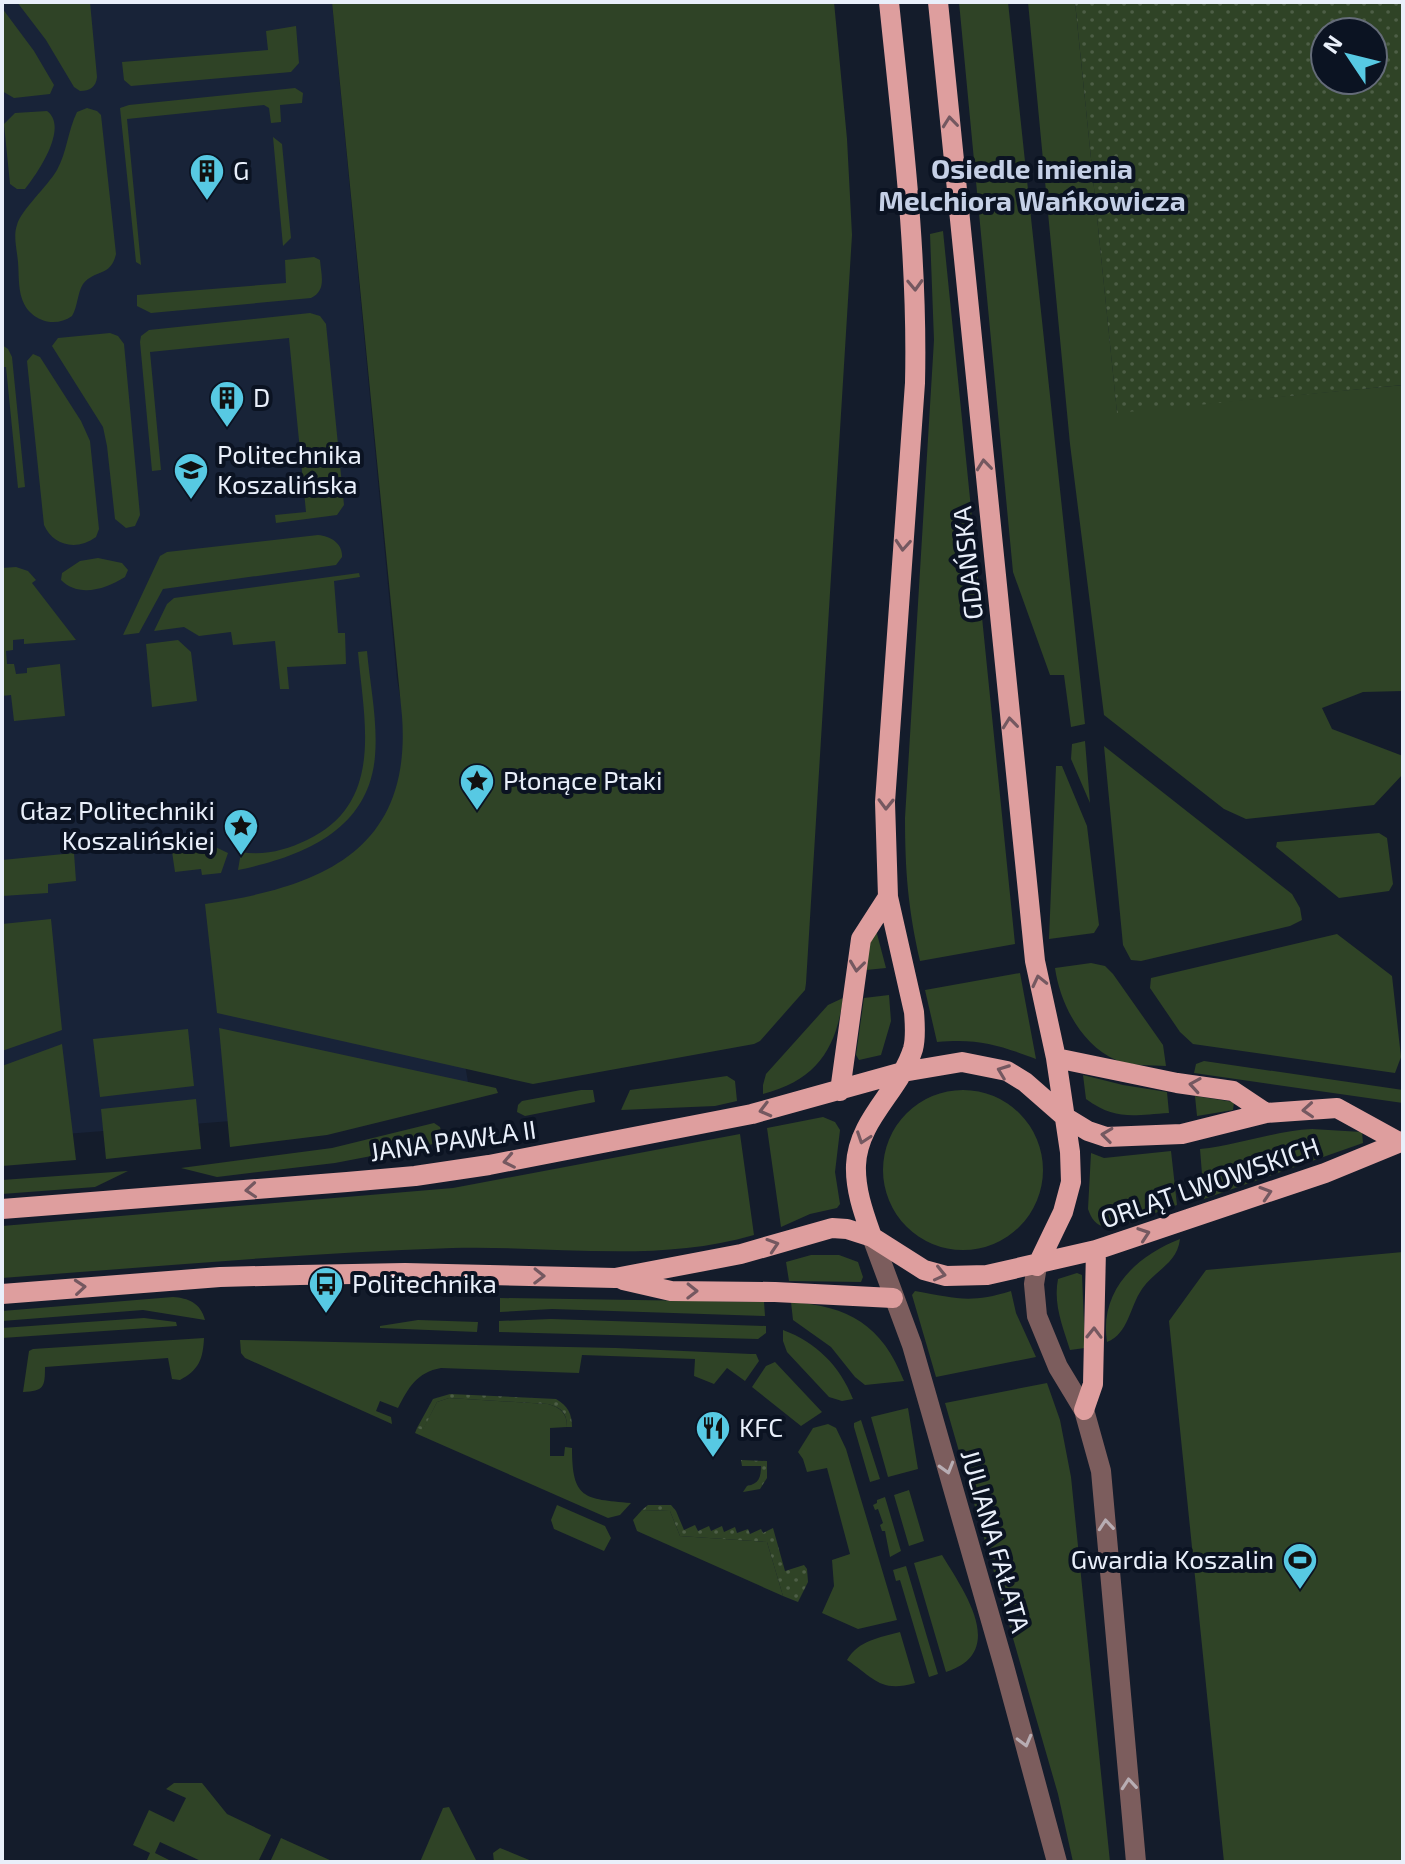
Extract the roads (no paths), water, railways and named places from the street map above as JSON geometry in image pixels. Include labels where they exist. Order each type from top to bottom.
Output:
[{"type":"main road","points":[[872,1237],[857,1187],[858,1154],[869,1121],[903,1072],[914,1047],[914,1012],[888,897],[885,802],[914,396],[916,315],[913,241],[889,2]]},
{"type":"main road","name":"GDAŃSKA","points":[[938,2],[1035,961],[1065,1117]]},
{"type":"main road","points":[[840,1091],[861,939],[888,897]]},
{"type":"main road","points":[[1056,1058],[1233,1091],[1266,1113]]},
{"type":"main road","points":[[615,1278],[741,1254],[832,1228],[872,1237],[908,1262],[946,1276],[987,1275],[1037,1266],[1063,1212],[1071,1182],[1065,1117],[1025,1082],[1007,1071],[962,1062],[903,1072]]},
{"type":"main road","name":"JANA PAWŁA II","points":[[2,1209],[415,1176],[489,1165],[752,1114],[903,1072]]},
{"type":"main road","name":"ORLĄT LWOWSKICH","points":[[1065,1117],[1088,1131],[1106,1137],[1182,1134],[1266,1113],[1337,1108],[1400,1141]]},
{"type":"main road","name":"ORLĄT LWOWSKICH","points":[[1037,1266],[1096,1250],[1325,1173],[1400,1141]]},
{"type":"main road","points":[[1084,1410],[1093,1384],[1096,1250]]},
{"type":"main road","points":[[2,1294],[220,1277],[405,1273],[615,1278],[671,1291],[893,1298]]},
{"type":"street","name":"JULIANA FAŁATA","points":[[872,1237],[912,1345],[1057,1862]]},
{"type":"street","points":[[1037,1266],[1034,1284],[1037,1316],[1058,1367],[1084,1410],[1101,1471],[1136,1862]]},
{"type":"place","name":"G","points":[[207,202]]},
{"type":"place","name":"D","points":[[227,429]]},
{"type":"place","name":"Politechnika Koszalińska","points":[[191,501]]},
{"type":"place","name":"Płonące Ptaki","points":[[477,812]]},
{"type":"place","name":"Głaz Politechniki Koszalińskiej","points":[[241,857]]},
{"type":"place","name":"Politechnika","points":[[326,1315]]},
{"type":"place","name":"KFC","points":[[713,1459]]},
{"type":"place","name":"Gwardia Koszalin","points":[[1300,1591]]},
{"type":"district","name":"Osiedle imienia Melchiora Wańkowicza","points":[[1032,185]]}]
